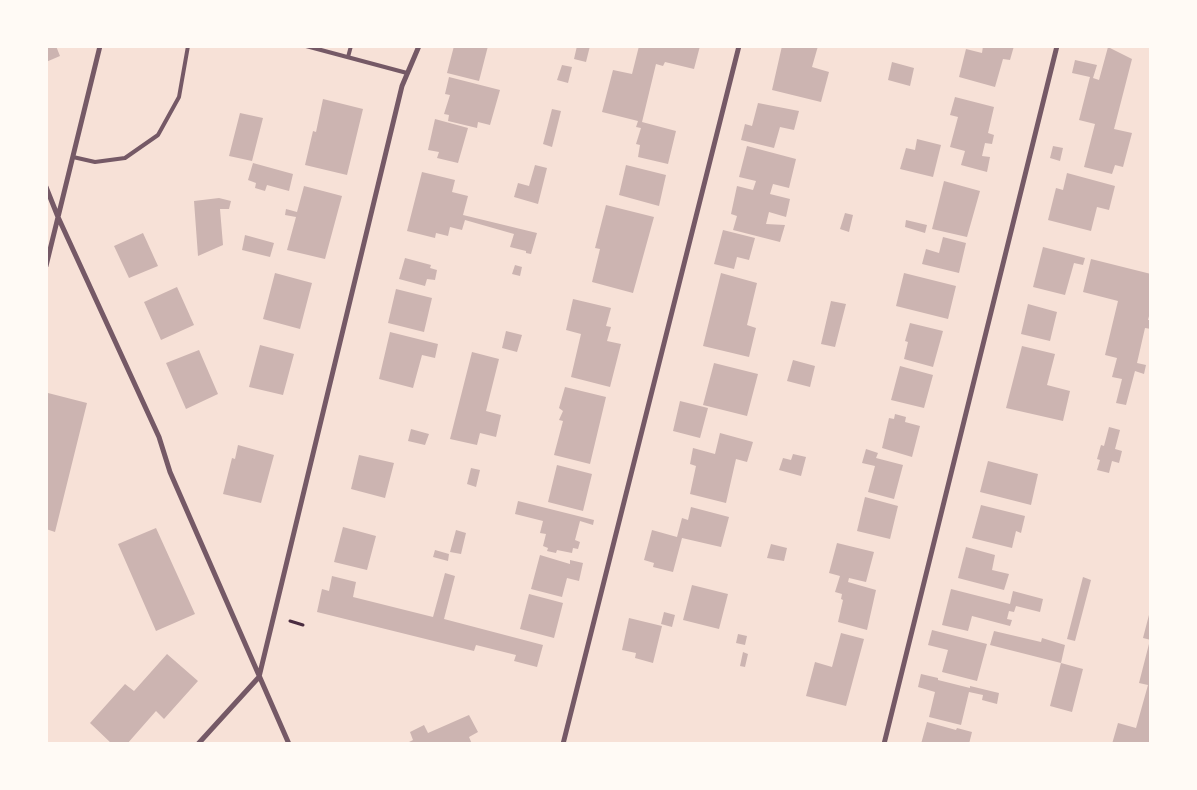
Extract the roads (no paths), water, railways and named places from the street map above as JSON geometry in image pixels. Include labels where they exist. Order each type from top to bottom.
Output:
[{"type":"street","points":[[46,266],[100,46]]},
{"type":"street","points":[[198,744],[259,677],[402,86],[419,46]]},
{"type":"street","points":[[563,744],[739,46]]},
{"type":"street","points":[[884,744],[1057,46]]},
{"type":"street","points":[[46,186],[58,217],[159,437],[170,472],[289,744]]},
{"type":"lane","points":[[73,157],[96,162],[125,158],[158,135],[179,97],[188,46]]},
{"type":"lane","points":[[306,46],[407,73]]},
{"type":"lane","points":[[348,57],[351,46]]}]
